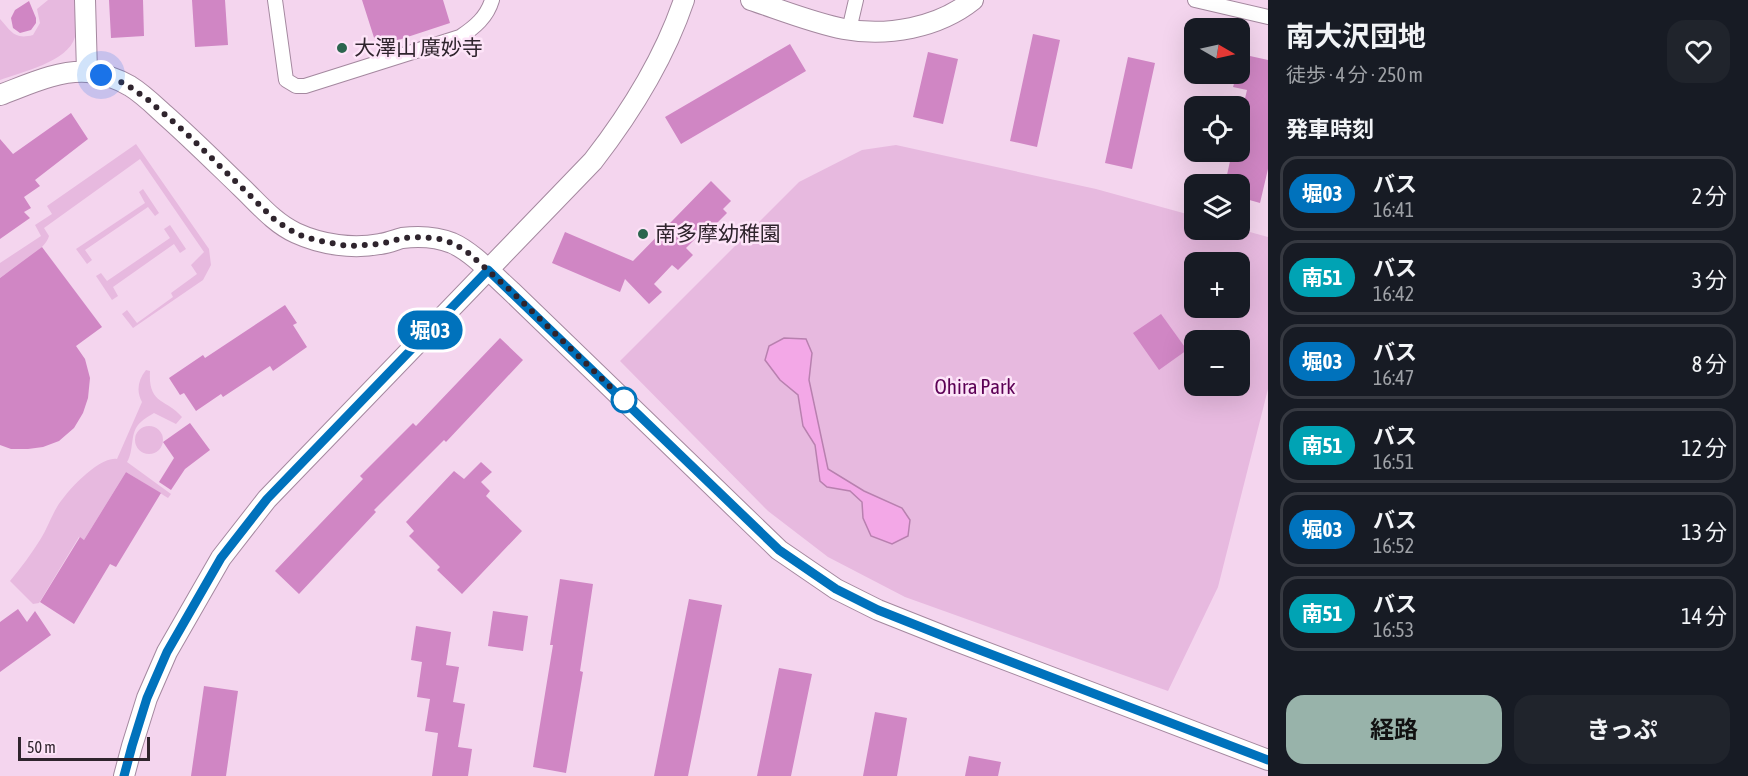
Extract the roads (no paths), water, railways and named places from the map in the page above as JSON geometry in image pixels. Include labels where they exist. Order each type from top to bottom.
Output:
[{"type":"street","points":[[85,0],[87,72]]},
{"type":"street","points":[[275,0],[286,80],[296,86],[305,86],[460,37],[484,17],[492,0]]},
{"type":"street","points":[[124,776],[147,698],[167,652],[221,558],[267,499],[593,161],[635,103],[666,47],[684,0]]},
{"type":"street","points":[[751,0],[831,26],[849,30],[882,31],[906,29],[929,23],[951,14],[973,0]]},
{"type":"street","points":[[849,30],[856,0]]},
{"type":"street","points":[[1195,0],[1268,17]]},
{"type":"street","points":[[0,95],[56,76],[87,72],[108,77],[126,84],[147,99],[185,132],[276,221],[297,234],[348,246],[381,244],[403,238],[422,237],[452,243],[465,250],[488,270],[779,550],[836,589],[878,610],[951,639],[1268,760]]},
{"type":"place","name":"大澤山 廣妙寺","points":[[342,48]]},
{"type":"place","name":"南多摩幼稚園","points":[[643,234]]},
{"type":"park label","name":"Ohira Park","points":[[975,387]]}]
